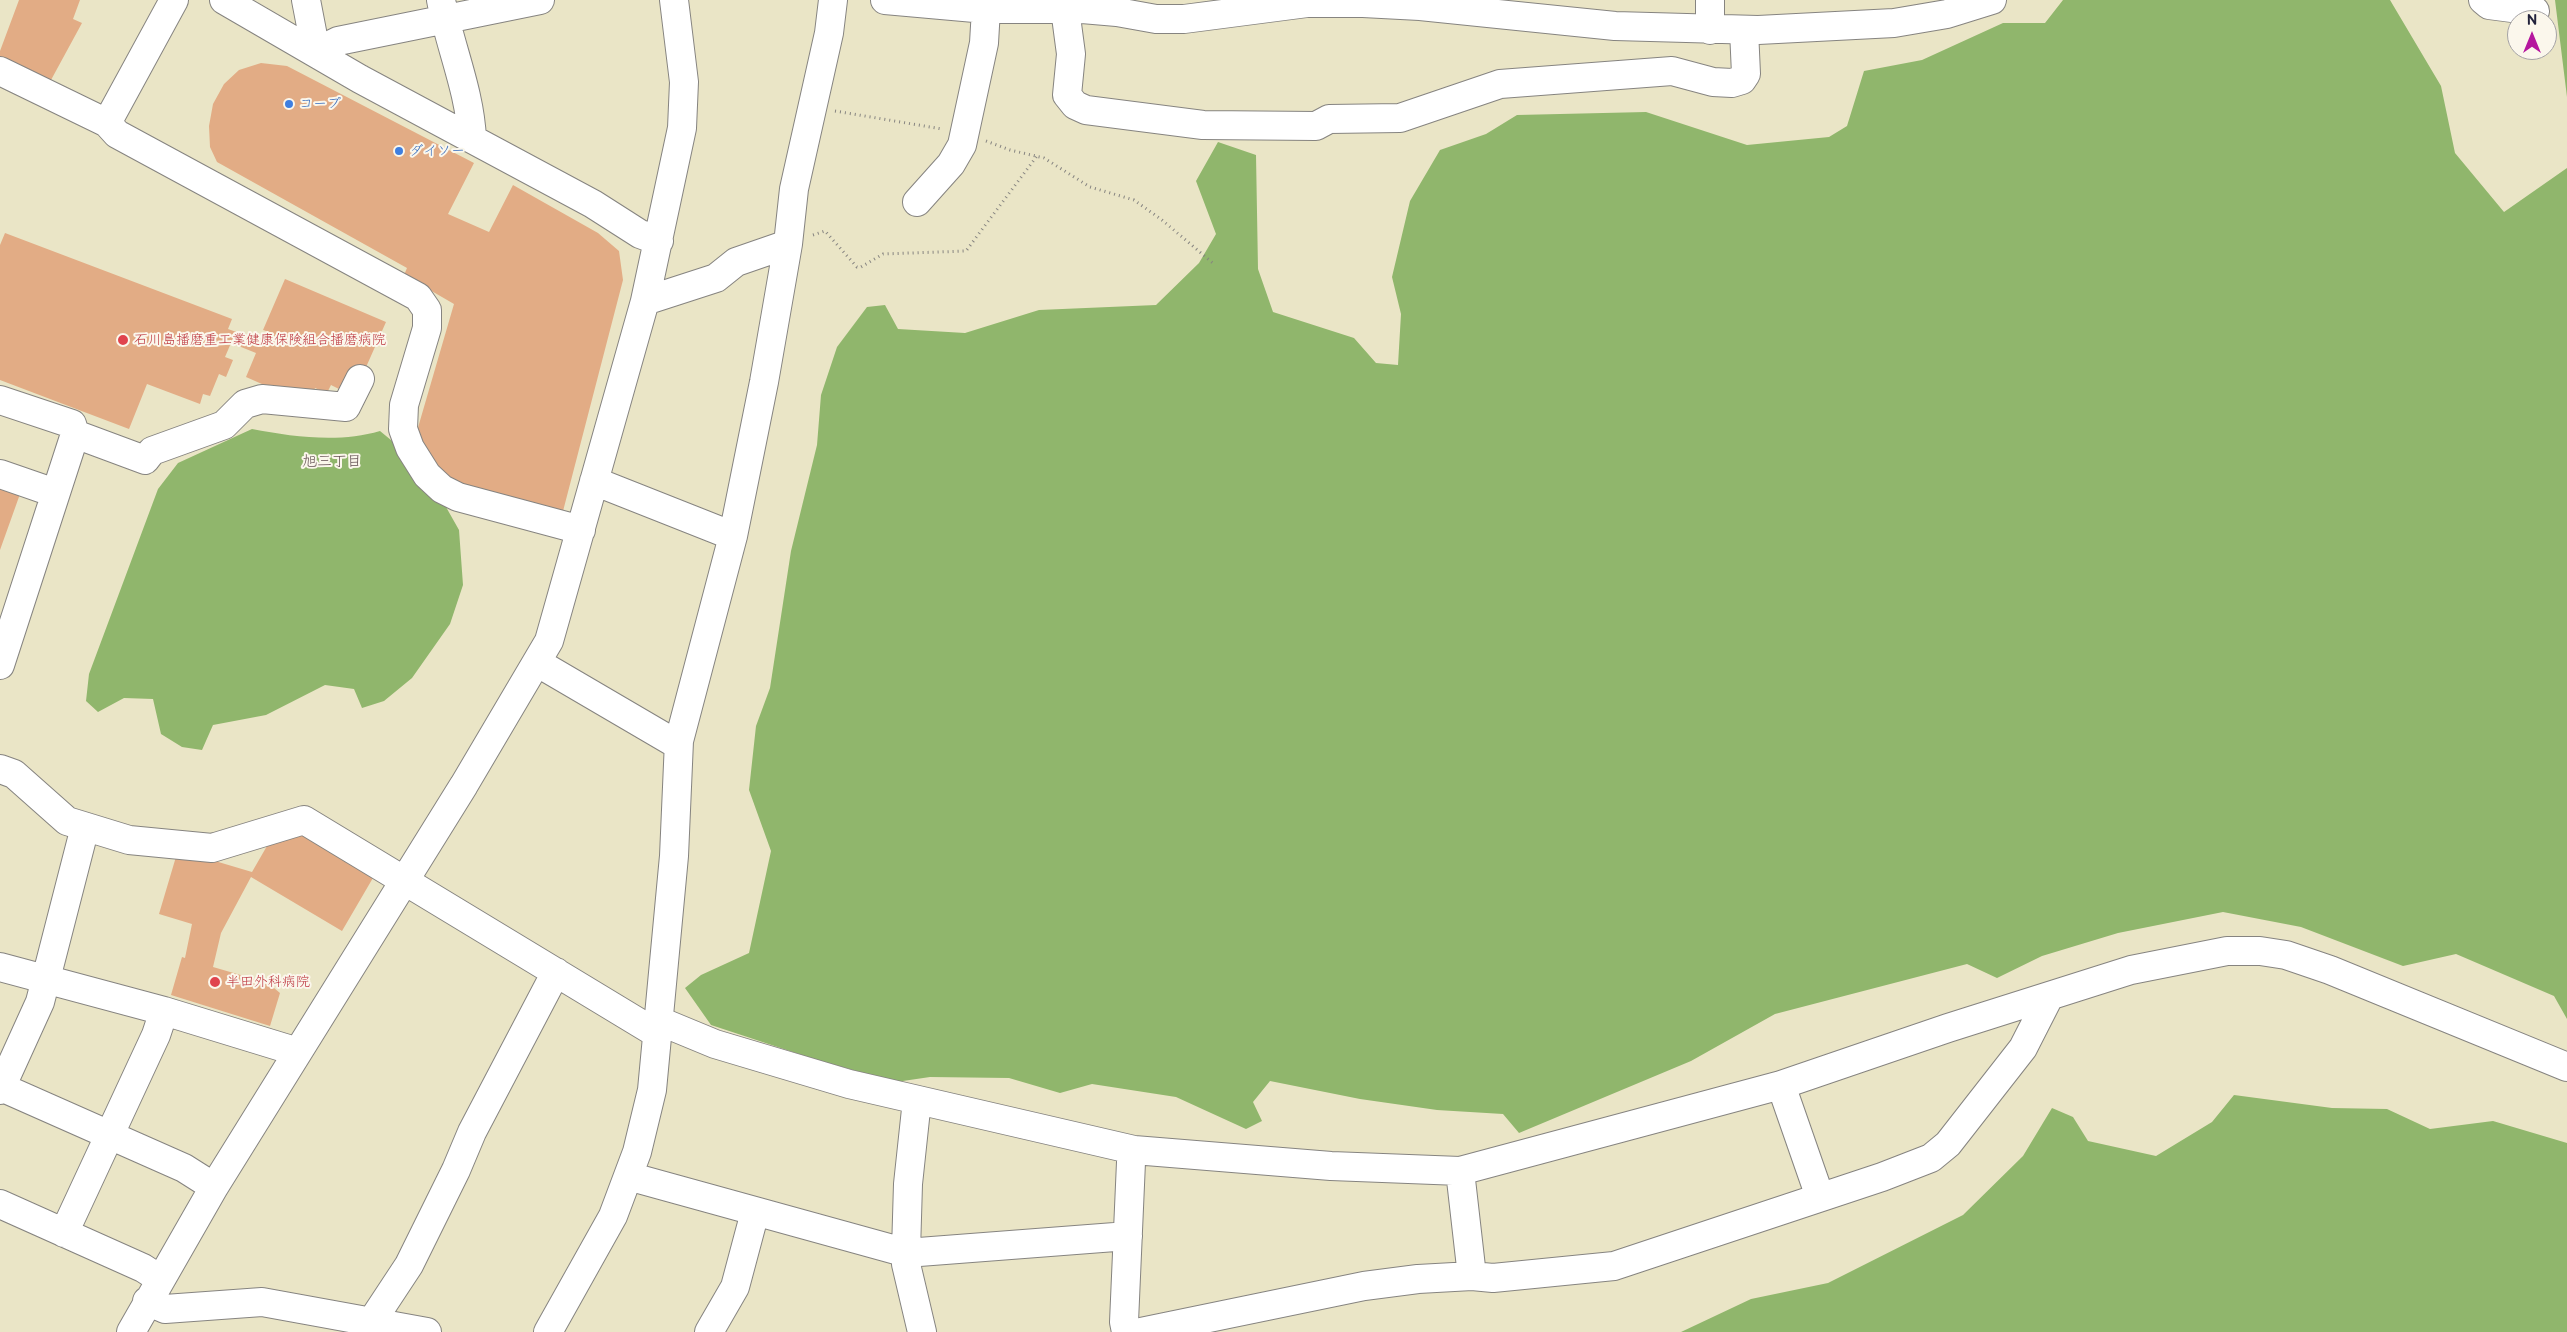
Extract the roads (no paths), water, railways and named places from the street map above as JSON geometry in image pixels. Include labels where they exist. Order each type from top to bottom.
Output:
[{"type":"street","points":[[106,123],[174,0]]},
{"type":"street","points":[[224,0],[360,79],[593,204],[640,234],[659,241]]},
{"type":"street","points":[[306,0],[316,52]]},
{"type":"street","points":[[316,52],[338,41],[442,10],[540,0]]},
{"type":"street","points":[[131,1332],[214,1187],[538,664],[549,641],[645,301],[682,128],[684,82],[674,0]]},
{"type":"street","points":[[548,1332],[613,1216],[628,1176],[652,1090],[656,1026],[663,985],[673,866],[679,741],[733,536],[764,382],[788,244],[794,190],[829,33],[833,0]]},
{"type":"street","points":[[885,0],[986,9],[1065,9],[1117,12],[1156,19],[1193,10],[1274,3],[1373,3],[1615,26],[1710,30],[1894,23],[1947,14],[1992,0]]},
{"type":"street","points":[[1710,0],[1710,30]]},
{"type":"street","points":[[2483,0],[2489,5],[2527,10]]},
{"type":"street","points":[[917,202],[951,164],[962,145],[984,43],[986,9]]},
{"type":"street","points":[[1065,9],[1072,54],[1067,95],[1075,105],[1086,110],[1203,124],[1316,126],[1329,119],[1400,118],[1500,84],[1672,71],[1713,82],[1732,83],[1742,80],[1746,74],[1744,30]]},
{"type":"street","points":[[442,10],[458,58],[472,122],[472,139]]},
{"type":"street","points":[[0,71],[106,123],[117,134],[418,297],[427,310],[427,328],[404,406],[403,429],[419,465],[442,489],[458,497],[581,530]]},
{"type":"street","points":[[645,301],[716,278],[736,262],[788,244]]},
{"type":"street","points":[[75,434],[145,460],[152,452],[224,425],[245,404],[262,399],[346,407],[360,379]]},
{"type":"street","points":[[0,400],[72,424],[75,434],[55,493],[8,613],[0,665]]},
{"type":"street","points":[[0,474],[55,493]]},
{"type":"street","points":[[594,481],[733,536]]},
{"type":"street","points":[[538,664],[673,742],[679,741]]},
{"type":"street","points":[[0,769],[14,774],[66,821],[129,840],[212,848],[304,820],[556,972],[656,1026],[849,1084],[1134,1150],[1331,1166],[1460,1171],[1781,1084],[1948,1028],[2131,970],[2228,951],[2260,951],[2286,955],[2330,970],[2567,1067]]},
{"type":"street","points":[[86,826],[47,967],[47,979],[40,1002],[1,1088],[184,1168],[214,1187]]},
{"type":"street","points":[[0,966],[164,1011],[298,1052]]},
{"type":"street","points":[[375,1322],[376,1315],[409,1265],[456,1170],[472,1132],[556,972]]},
{"type":"street","points":[[1141,1332],[1364,1286],[1418,1279],[1472,1276],[1493,1278],[1614,1266],[1931,1158],[1948,1144],[2023,1048],[2049,997]]},
{"type":"street","points":[[64,1233],[111,1135],[156,1035],[164,1011]]},
{"type":"street","points":[[1781,1084],[1820,1196]]},
{"type":"street","points":[[917,1100],[908,1184],[906,1264],[922,1332]]},
{"type":"street","points":[[1126,1332],[1124,1322],[1131,1162],[1134,1150]]},
{"type":"street","points":[[1460,1171],[1472,1276]]},
{"type":"street","points":[[628,1176],[755,1212],[906,1251],[920,1252],[1128,1236]]},
{"type":"street","points":[[0,1204],[143,1268],[165,1309],[262,1302],[427,1332]]},
{"type":"street","points":[[709,1332],[735,1287],[755,1212]]},
{"type":"place","name":"コープ","points":[[289,104]]},
{"type":"place","name":"ダイソー","points":[[399,151]]},
{"type":"place","name":"石川島播磨重工業健康保険組合播磨病院","points":[[123,340]]},
{"type":"place","name":"半田外科病院","points":[[215,982]]},
{"type":"district","name":"旭三丁目","points":[[332,462]]}]
